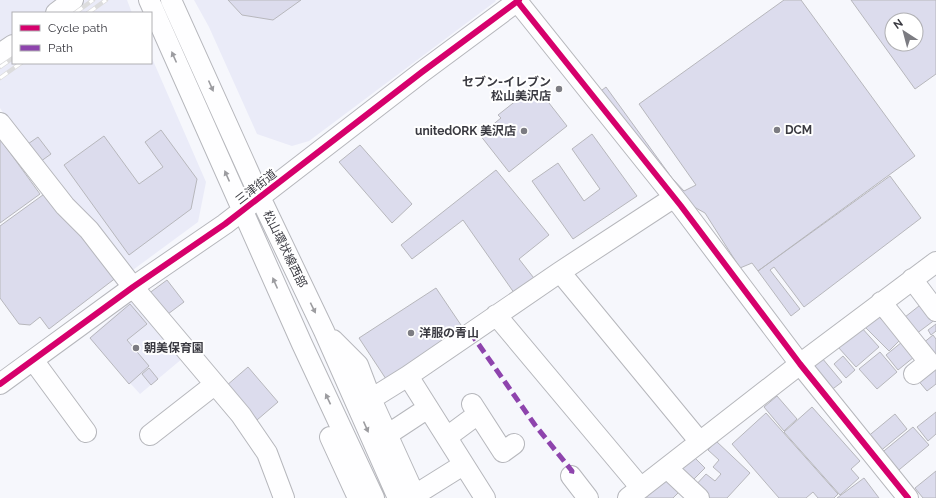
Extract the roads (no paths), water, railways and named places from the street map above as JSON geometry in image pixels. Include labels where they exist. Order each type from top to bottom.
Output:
[{"type":"street","points":[[57,12],[73,0]]},
{"type":"street","name":"松山環状線西部","points":[[149,0],[302,344],[374,498]]},
{"type":"street","name":"松山環状線西部","points":[[171,0],[260,197],[324,331],[409,497]]},
{"type":"street","points":[[512,2],[681,206],[800,364],[908,498]]},
{"type":"street","name":"三津街道","points":[[0,384],[133,287],[242,211],[512,2]]},
{"type":"street","points":[[0,54],[12,46]]},
{"type":"street","points":[[0,123],[65,206],[89,230],[133,287],[214,385],[241,415],[267,453],[284,498]]},
{"type":"street","points":[[371,399],[408,376],[560,272],[673,198]]},
{"type":"street","points":[[496,315],[635,493],[800,364],[936,262]]},
{"type":"street","points":[[560,272],[700,442]]},
{"type":"street","points":[[912,279],[936,311]]},
{"type":"street","points":[[881,302],[929,362],[914,374]]},
{"type":"street","points":[[324,331],[358,365],[387,435],[409,497],[463,465]]},
{"type":"street","points":[[302,344],[310,393],[358,498]]},
{"type":"street","points":[[33,360],[86,432]]},
{"type":"street","points":[[408,376],[485,498]]},
{"type":"street","points":[[150,435],[214,385]]},
{"type":"street","points":[[387,435],[428,408]]},
{"type":"street","points":[[447,437],[475,409],[503,452],[514,444]]},
{"type":"street","points":[[667,468],[699,498]]},
{"type":"street","points":[[571,476],[588,498]]},
{"type":"railway","points":[[76,12],[93,0]]},
{"type":"railway","points":[[89,12],[106,0]]},
{"type":"railway","points":[[0,67],[12,59]]},
{"type":"railway","points":[[0,78],[20,64]]},
{"type":"place","name":"セブン-イレブン 松山美沢店","points":[[559,89]]},
{"type":"place","name":"DCM","points":[[777,130]]},
{"type":"place","name":"unitedORK 美沢店","points":[[524,131]]},
{"type":"place","name":"洋服の青山","points":[[411,333]]},
{"type":"place","name":"朝美保育園","points":[[136,348]]}]
